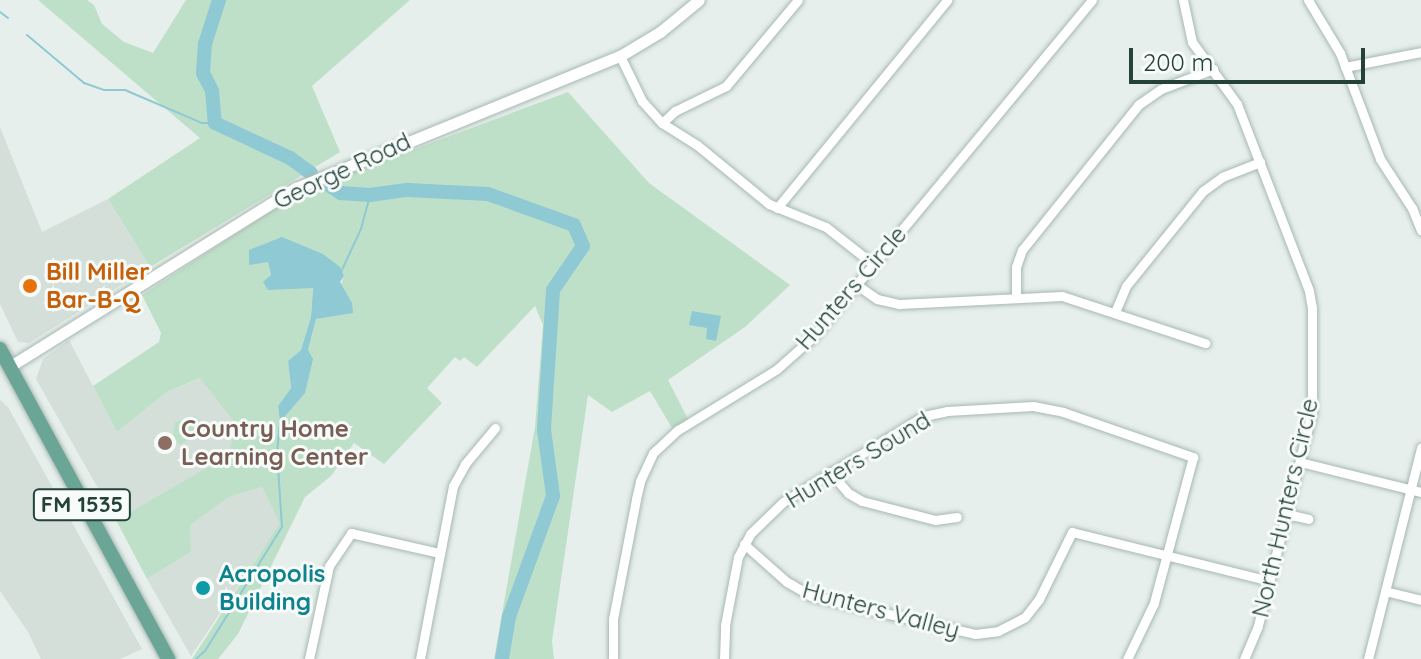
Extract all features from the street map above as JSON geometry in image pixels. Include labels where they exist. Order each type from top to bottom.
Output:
[{"type":"main road","name":"FM 1535","points":[[0,349],[4,370],[168,659]]},
{"type":"street","name":"George Road","points":[[4,370],[296,188],[620,56],[660,32],[699,0]]},
{"type":"street","points":[[662,123],[675,111],[726,86],[798,0]]},
{"type":"street","points":[[777,208],[947,0]]},
{"type":"street","name":"Hunters Circle","points":[[613,659],[613,619],[640,481],[648,461],[678,430],[789,360],[857,285],[1092,0]]},
{"type":"street","name":"North Hunters Circle","points":[[1183,0],[1192,42],[1234,97],[1309,291],[1312,308],[1314,400],[1258,626],[1244,659]]},
{"type":"street","points":[[1308,0],[1334,40],[1380,159],[1412,208],[1421,229]]},
{"type":"street","points":[[1345,67],[1421,52]]},
{"type":"street","points":[[620,56],[642,101],[662,123],[697,145],[777,208],[826,227],[873,264]]},
{"type":"street","points":[[1016,298],[1016,267],[1030,237],[1138,105],[1161,89],[1213,69]]},
{"type":"street","points":[[1115,312],[1126,286],[1203,191],[1222,177],[1260,162]]},
{"type":"street","points":[[857,285],[877,299],[899,304],[1062,296],[1205,343]]},
{"type":"street","name":"Hunters Sound","points":[[724,659],[725,625],[735,565],[744,544],[783,502],[924,416],[947,411],[1033,406],[1063,412],[1193,457],[1168,556]]},
{"type":"street","points":[[420,659],[457,475],[495,428]]},
{"type":"street","points":[[1368,659],[1416,490],[1421,448]]},
{"type":"street","points":[[1300,462],[1416,490]]},
{"type":"street","points":[[830,472],[848,493],[862,501],[935,520],[957,517]]},
{"type":"street","points":[[1287,514],[1308,519]]},
{"type":"street","name":"Hunters Valley","points":[[744,544],[787,582],[811,596],[975,634],[998,631],[1025,617],[1039,599],[1072,532],[1168,556]]},
{"type":"street","points":[[309,659],[329,566],[351,533],[439,553]]},
{"type":"street","points":[[1127,659],[1154,603],[1168,556],[1270,581]]},
{"type":"street","points":[[1385,591],[1421,600]]},
{"type":"shaded area","points":[[0,127],[42,232],[108,199],[150,267],[29,343],[18,342],[0,304]]},
{"type":"shaded area","name":"Country Home Learning Center","points":[[69,340],[117,432],[167,392],[201,378],[236,423],[230,455],[116,520],[36,379],[43,359]]},
{"type":"shaded area","points":[[0,400],[8,407],[142,649],[120,659],[41,659],[28,632],[0,591]]},
{"type":"shaded area","points":[[262,487],[281,523],[191,656],[147,579],[191,552],[189,525],[229,497]]},
{"type":"green space","points":[[38,0],[87,0],[94,5],[102,24],[124,42],[153,53],[186,0],[410,0],[312,86],[340,152],[150,267],[108,199],[200,138]]},
{"type":"green space","points":[[568,92],[649,183],[790,285],[745,327],[668,380],[688,419],[672,428],[650,391],[612,412],[588,395],[552,641],[554,659],[494,659],[535,427],[543,325],[535,306],[477,367],[464,357],[460,361],[455,357],[427,388],[442,403],[384,464],[354,443],[331,476],[305,497],[238,634],[218,659],[192,659],[280,523],[262,487],[229,497],[190,525],[191,552],[147,579],[116,520],[229,455],[235,423],[200,378],[167,392],[117,432],[93,386],[159,342],[161,333],[142,295],[271,211],[332,180]],"holes":[[[323,254],[344,276],[329,316],[316,319],[308,350],[280,420],[278,406],[291,388],[288,361],[301,350],[311,317],[313,287],[271,275],[268,261]]]},
{"type":"green space","points":[[195,416],[202,422],[199,435],[179,445],[173,435],[175,422]]},
{"type":"water","points":[[282,237],[323,254],[340,267],[344,276],[340,282],[352,303],[353,313],[316,319],[308,350],[313,359],[305,393],[280,422],[278,406],[291,388],[288,361],[301,350],[311,317],[313,288],[268,290],[263,282],[271,275],[268,262],[249,265],[249,250]]},
{"type":"water","points":[[692,311],[721,316],[716,341],[706,339],[707,328],[689,325]]},
{"type":"waterway","points":[[219,0],[205,44],[203,73],[212,91],[215,123],[290,158],[311,173]]},
{"type":"waterway","points":[[0,12],[8,18]]},
{"type":"waterway","points":[[27,35],[84,83],[104,90],[125,90],[202,123],[215,123]]},
{"type":"waterway","points":[[327,184],[341,193],[370,195],[407,190],[488,194],[574,225],[583,246],[553,290],[544,430],[553,496],[509,617],[502,659]]},
{"type":"waterway","points":[[341,272],[361,229],[370,195]]},
{"type":"waterway","points":[[196,659],[205,651],[282,527],[277,452],[280,422]]},
{"type":"place","name":"Bill Miller Bar-B-Q","points":[[30,286]]},
{"type":"place","name":"Country Home Learning Center","points":[[165,443]]},
{"type":"place","name":"Acropolis Building","points":[[203,588]]}]
